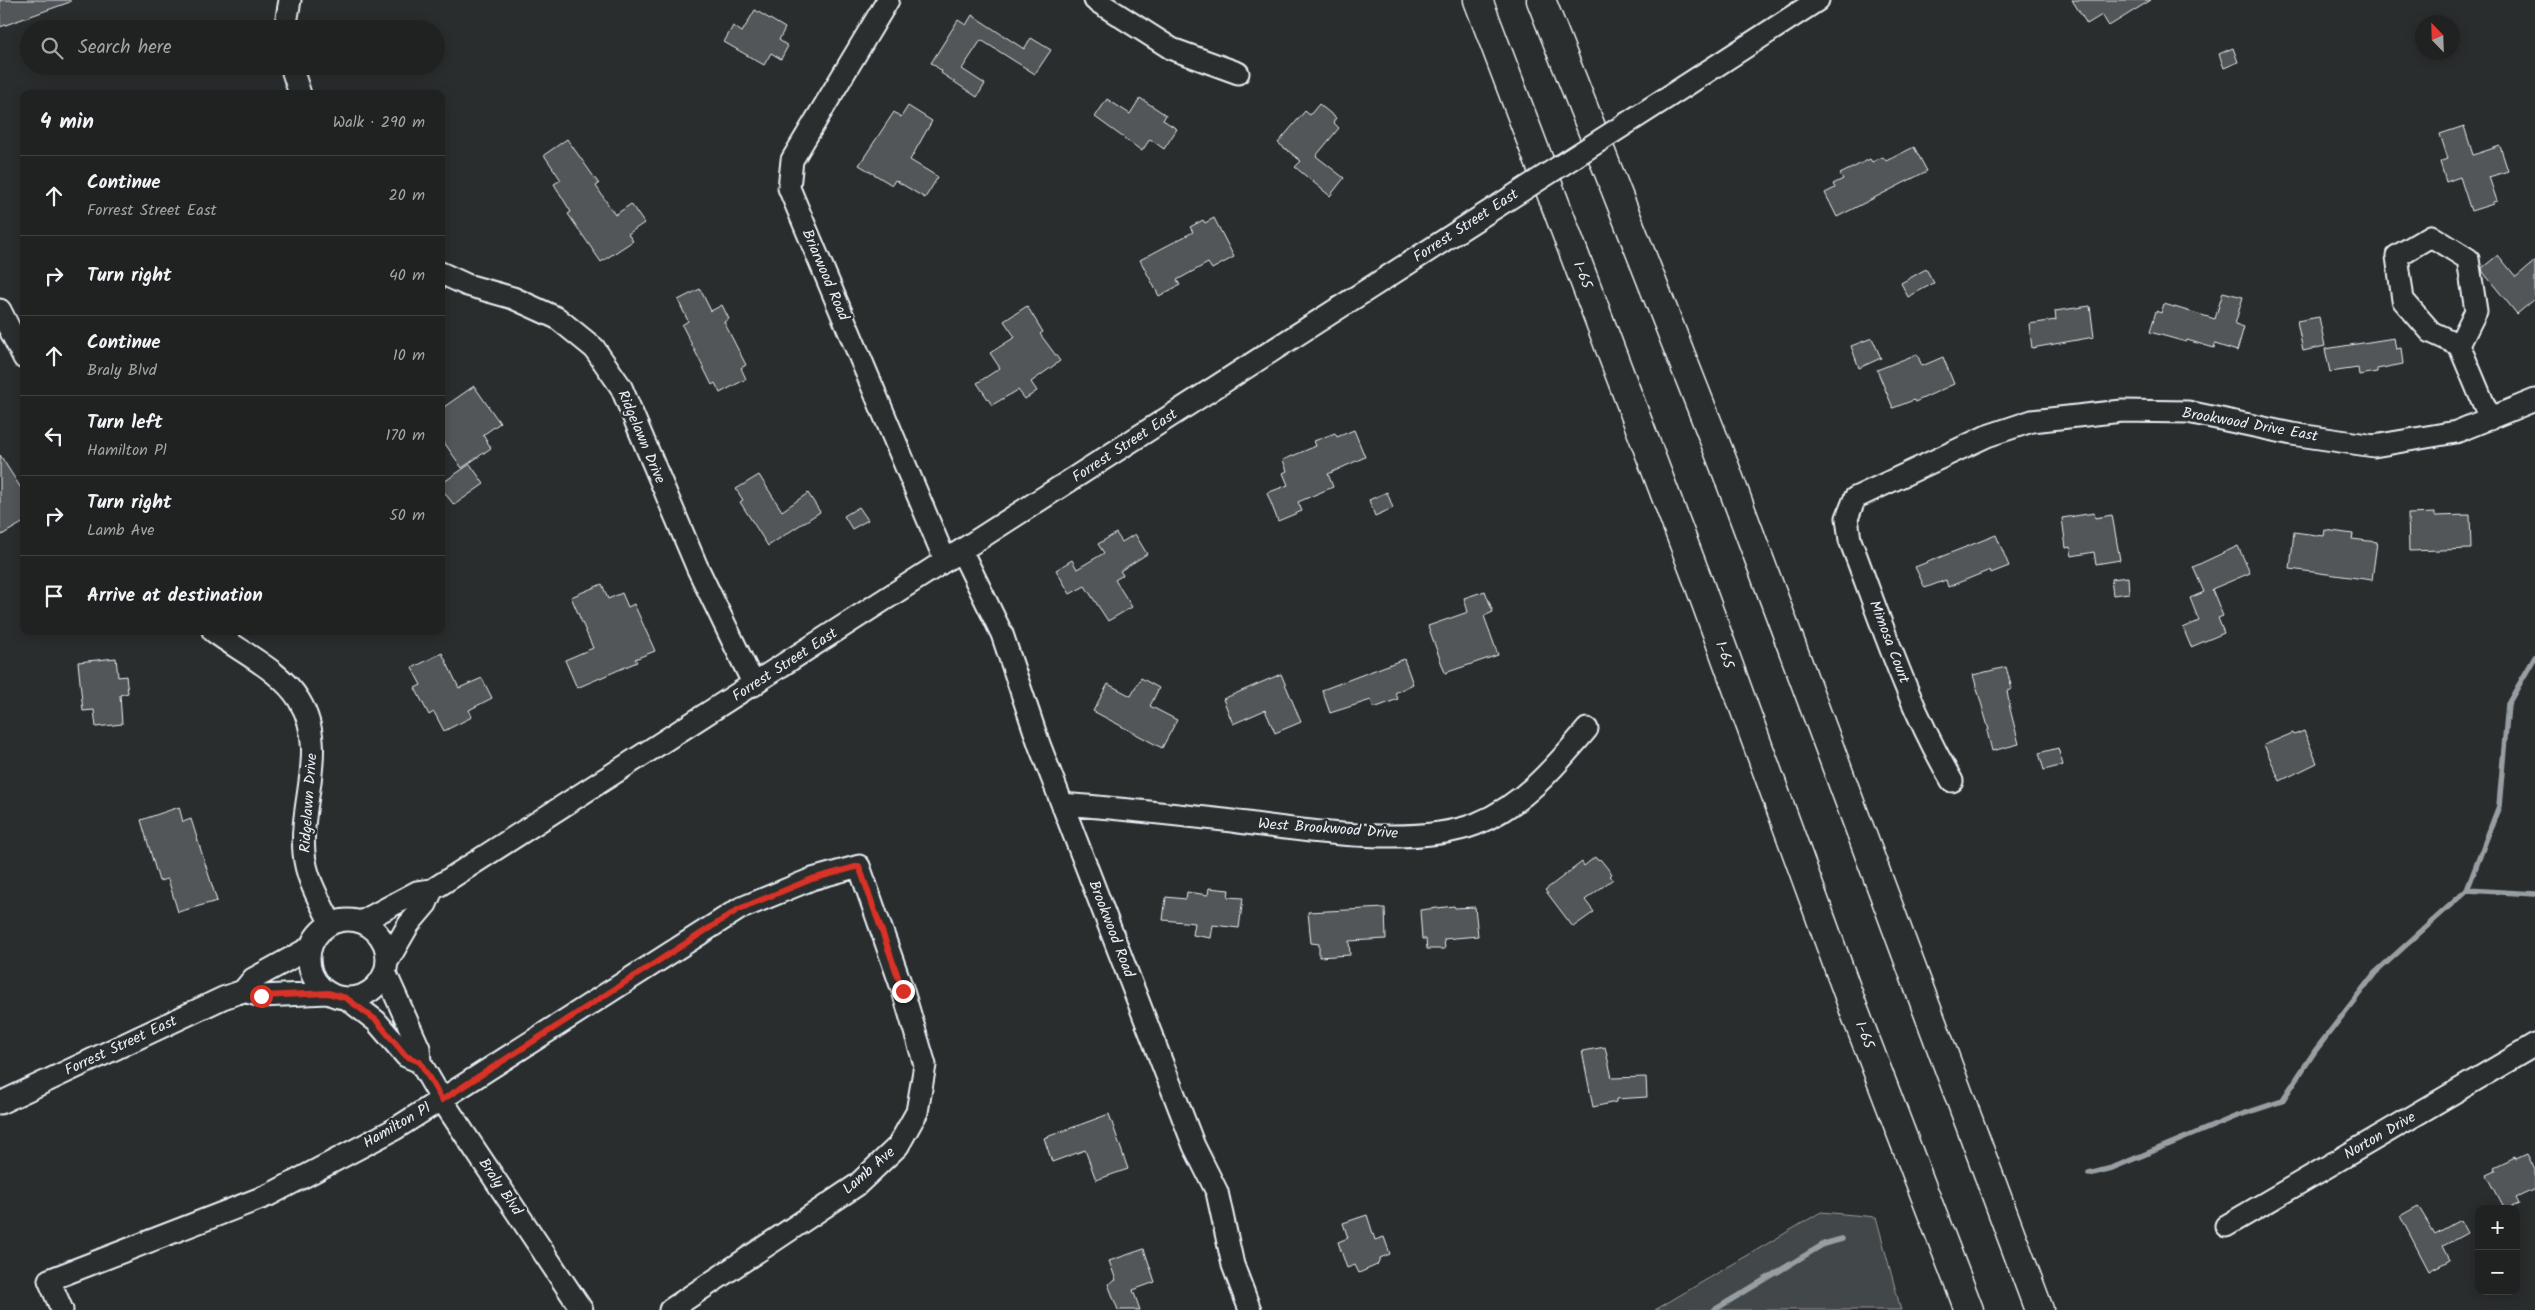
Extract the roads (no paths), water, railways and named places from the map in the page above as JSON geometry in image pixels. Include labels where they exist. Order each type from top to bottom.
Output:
[{"type":"highway","name":"I-65","points":[[1478,0],[1698,581],[1854,1010],[1969,1310]]},
{"type":"highway","points":[[1541,0],[1726,470],[2039,1310]]},
{"type":"street","points":[[287,20],[290,0]]},
{"type":"street","name":"Briarwood Road","points":[[888,0],[792,160],[789,188],[954,556]]},
{"type":"street","points":[[1095,0],[1172,49],[1238,73]]},
{"type":"street","name":"Forrest Street East","points":[[361,922],[417,892],[432,890],[1818,0]]},
{"type":"street","points":[[294,75],[299,90]]},
{"type":"street","points":[[2459,346],[2476,310],[2468,259],[2431,236],[2397,256],[2403,300],[2431,332],[2459,346],[2490,419]]},
{"type":"street","name":"Ridgelawn Drive","points":[[445,275],[467,285],[513,298],[557,318],[594,348],[620,387],[697,567],[754,685]]},
{"type":"street","points":[[0,310],[20,350]]},
{"type":"street","name":"Brookwood Drive East","points":[[1855,498],[1987,436],[2032,421],[2122,411],[2188,412],[2292,434],[2374,446],[2456,432],[2535,400]]},
{"type":"street","name":"Mimosa Court","points":[[1855,498],[1846,518],[1850,540],[1910,694],[1940,760],[1952,781]]},
{"type":"street","name":"Brookwood Road","points":[[954,556],[1002,634],[1039,744],[1062,804],[1194,1146],[1217,1192],[1233,1265],[1250,1310]]},
{"type":"street","name":"Ridgelawn Drive","points":[[219,635],[266,666],[299,698],[309,720],[313,743],[313,767],[304,851],[306,872],[331,924]]},
{"type":"street","name":"West Brookwood Drive","points":[[1062,804],[1145,811],[1306,830],[1380,836],[1428,834],[1476,824],[1518,802],[1553,769],[1588,729]]},
{"type":"street","name":"Hamilton Pl","points":[[62,1310],[49,1280],[269,1195],[395,1129],[739,909],[812,879],[859,866]]},
{"type":"street","name":"Lamb Ave","points":[[670,1310],[857,1185],[898,1146],[917,1112],[925,1065],[903,991],[859,866]]},
{"type":"street","name":"Forrest Street East","points":[[386,967],[409,924],[426,904],[432,890]]},
{"type":"street","points":[[346,920],[361,922],[378,933],[383,942],[386,967],[420,1048],[420,1062],[406,1056],[376,1020],[313,977],[310,967],[311,947],[319,934],[331,924],[346,920]]},
{"type":"street","name":"Forrest Street East","points":[[0,1103],[223,998],[243,991],[253,979],[311,947]]},
{"type":"street","points":[[243,991],[261,996],[361,996],[374,988],[386,967]]},
{"type":"street","name":"Norton Drive","points":[[2226,1226],[2535,1045]]},
{"type":"street","name":"Braly Blvd","points":[[420,1062],[442,1100],[582,1310]]},
{"type":"waterway","points":[[2089,1174],[2112,1168],[2237,1116],[2282,1101],[2315,1051],[2375,973],[2467,890],[2499,806],[2508,704],[2535,657]]},
{"type":"waterway","points":[[2467,890],[2535,894]]},
{"type":"waterway","points":[[1714,1310],[1824,1244],[1842,1239]]}]
